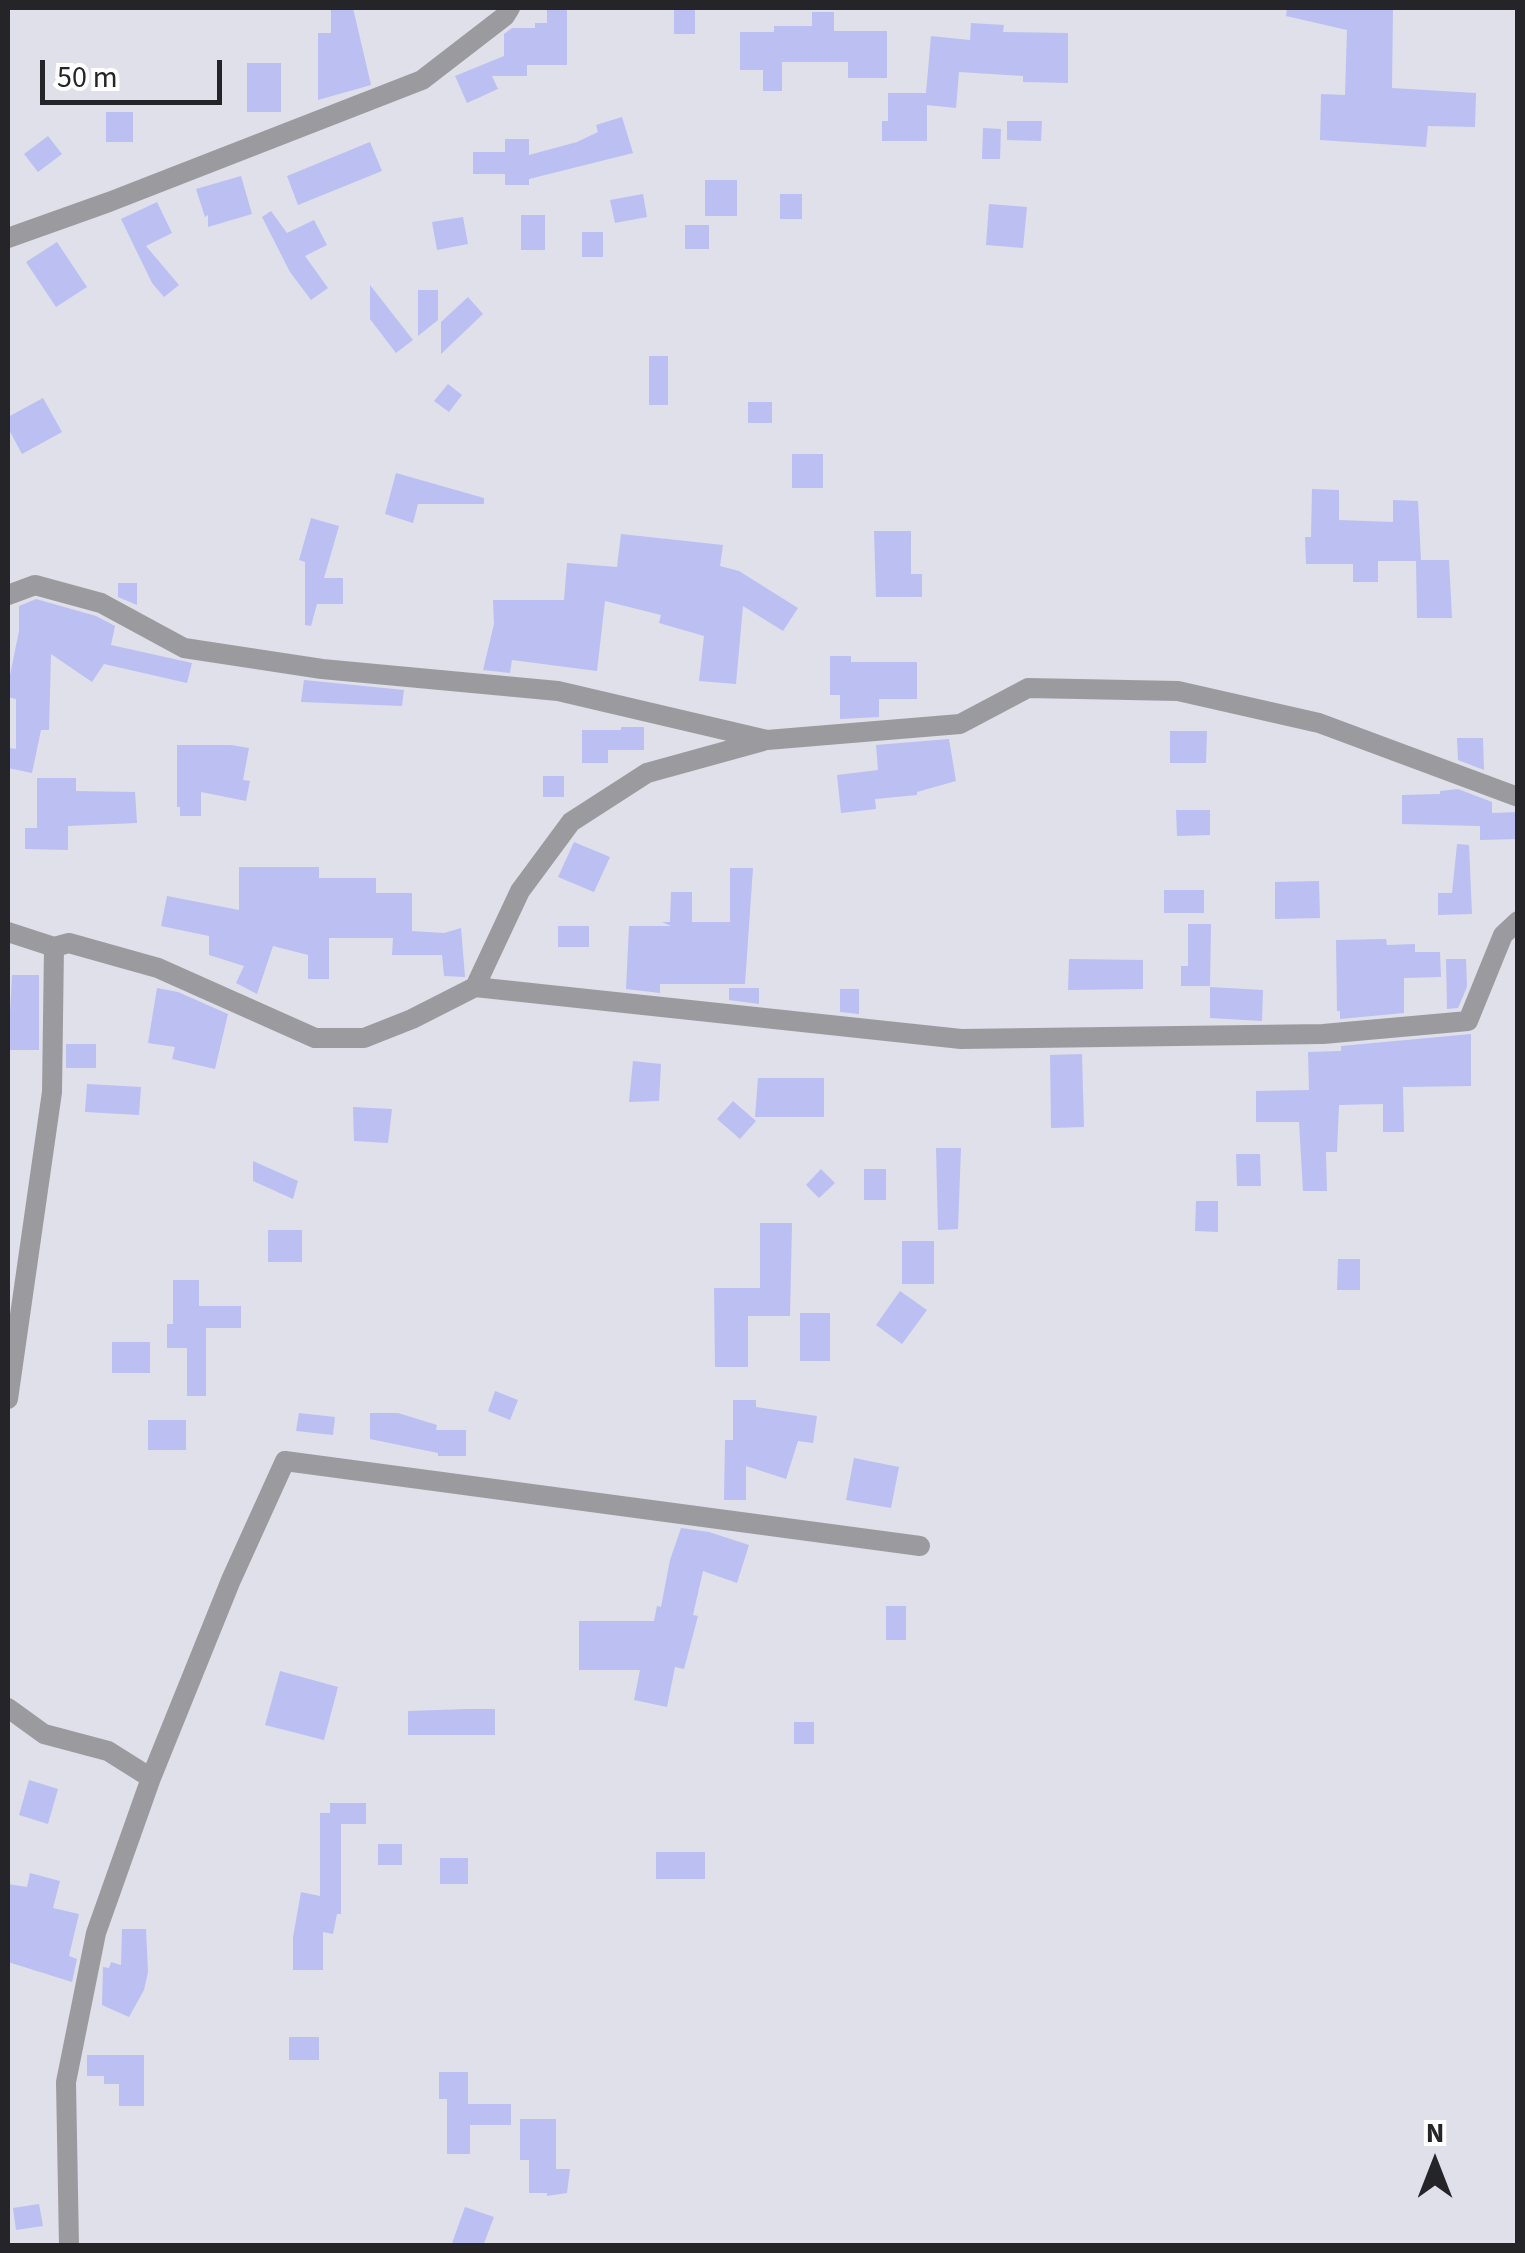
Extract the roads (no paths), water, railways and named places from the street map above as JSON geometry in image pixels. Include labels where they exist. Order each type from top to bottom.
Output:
[{"type":"street","points":[[8,238],[422,80],[505,16],[510,8]]},
{"type":"street","points":[[8,595],[35,585],[101,603],[184,648],[322,668],[558,690],[767,740]]},
{"type":"street","points":[[475,987],[520,891],[571,822],[647,773],[767,740],[960,724],[1028,688],[1178,690],[1319,723],[1518,797]]},
{"type":"street","points":[[8,932],[54,947],[70,943],[158,968],[315,1038],[364,1038],[475,987],[961,1039],[1323,1034],[1468,1021],[1503,935],[1518,920]]},
{"type":"street","points":[[8,1399],[52,1092],[54,947]]},
{"type":"street","points":[[69,2246],[66,2082],[96,1933],[151,1778],[231,1580],[285,1461],[920,1546]]},
{"type":"street","points":[[8,1708],[44,1734],[108,1751],[151,1778]]}]
